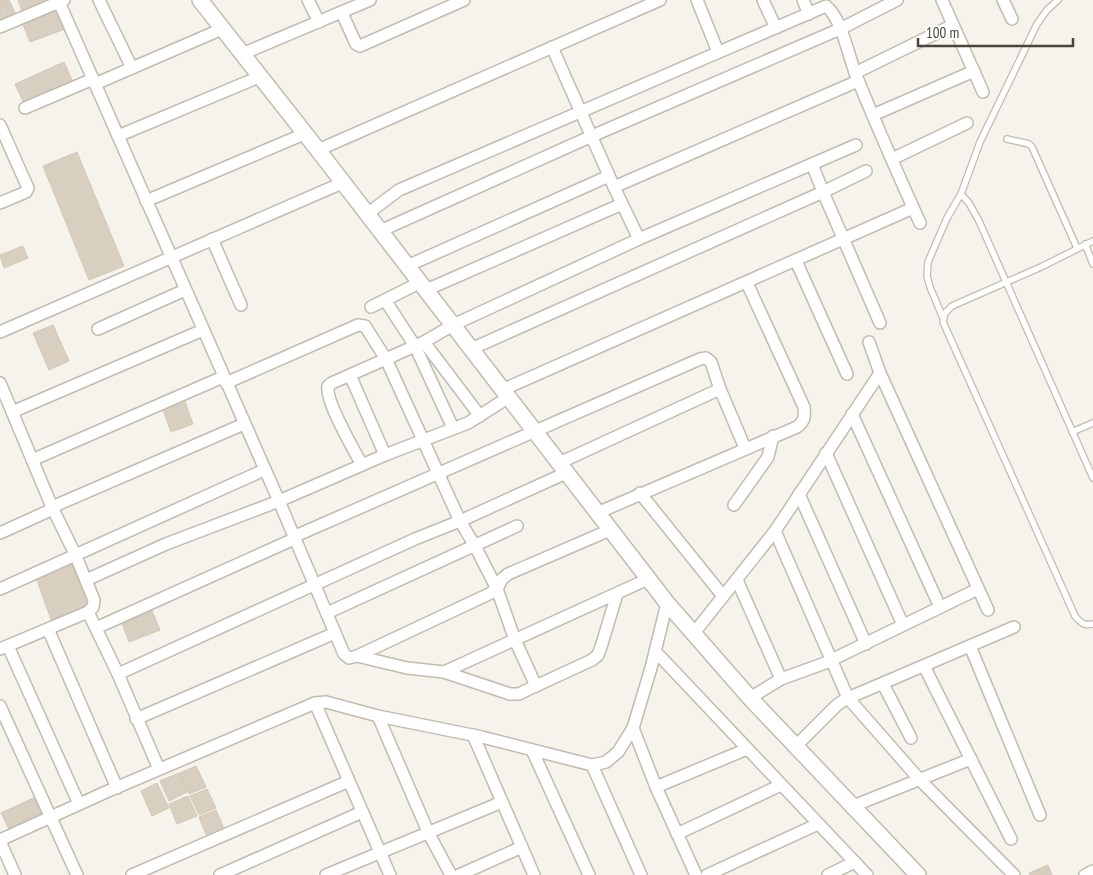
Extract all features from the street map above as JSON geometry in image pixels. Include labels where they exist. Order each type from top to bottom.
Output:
[{"type":"street","points":[[99,0],[132,68]]},
{"type":"street","points":[[200,0],[318,150],[648,580],[750,698],[918,875]]},
{"type":"street","points":[[308,0],[319,22]]},
{"type":"street","points":[[242,54],[370,0]]},
{"type":"street","points":[[342,13],[356,44],[360,46],[464,0]]},
{"type":"street","points":[[318,150],[660,0]]},
{"type":"street","points":[[697,0],[718,52]]},
{"type":"street","points":[[763,0],[776,28]]},
{"type":"street","points":[[803,0],[809,14]]},
{"type":"street","points":[[380,231],[592,136],[840,29],[897,0]]},
{"type":"street","points":[[942,0],[983,92]]},
{"type":"street","points":[[1003,0],[1012,19]]},
{"type":"street","points":[[0,27],[61,1],[94,82],[279,501],[344,654],[349,658],[357,656],[477,600],[497,589],[502,579],[508,574],[610,530]]},
{"type":"street","points":[[367,214],[399,190],[826,6],[831,10],[840,29],[857,77],[920,223]]},
{"type":"street","points":[[614,187],[857,77],[953,25]]},
{"type":"street","points":[[25,108],[132,68],[222,29]]},
{"type":"street","points":[[552,47],[639,239]]},
{"type":"street","points":[[873,115],[974,71]]},
{"type":"street","points":[[118,136],[259,77]]},
{"type":"street","points":[[892,158],[967,123]]},
{"type":"street","points":[[0,125],[4,145],[28,188],[26,192],[0,203]]},
{"type":"street","points":[[146,201],[304,134]]},
{"type":"street","points":[[362,465],[327,392],[328,386],[332,383],[419,344],[453,325],[639,239],[856,145]]},
{"type":"street","points":[[812,164],[880,323]]},
{"type":"street","points":[[471,349],[866,171]]},
{"type":"street","points":[[407,266],[609,176]]},
{"type":"street","points":[[0,332],[342,183]]},
{"type":"street","points":[[371,307],[622,204]]},
{"type":"street","points":[[86,580],[166,544],[279,501],[480,416],[506,394],[913,208]]},
{"type":"street","points":[[212,240],[241,305]]},
{"type":"street","points":[[796,261],[847,374]]},
{"type":"street","points":[[597,513],[797,427],[803,422],[804,407],[747,283]]},
{"type":"street","points":[[98,329],[185,290]]},
{"type":"street","points":[[385,300],[419,344],[480,416]]},
{"type":"street","points":[[32,460],[358,325],[365,326],[386,358],[460,521],[497,589],[514,640],[536,686]]},
{"type":"street","points":[[12,412],[203,330]]},
{"type":"street","points":[[869,342],[880,372],[988,610]]},
{"type":"street","points":[[419,344],[453,428]]},
{"type":"street","points":[[96,628],[439,473],[700,359],[706,358],[711,362],[720,389],[746,448]]},
{"type":"street","points":[[694,633],[775,531],[880,372]]},
{"type":"street","points":[[350,375],[385,455]]},
{"type":"street","points":[[0,383],[53,508],[76,554],[94,600],[88,612],[4,648],[79,804]]},
{"type":"street","points":[[118,674],[315,586],[415,538],[460,521],[720,389]]},
{"type":"street","points":[[852,414],[940,607]]},
{"type":"street","points":[[0,533],[244,424]]},
{"type":"street","points":[[734,506],[768,457],[774,436]]},
{"type":"street","points":[[826,453],[903,625]]},
{"type":"street","points":[[0,589],[264,470]]},
{"type":"street","points":[[640,493],[723,596]]},
{"type":"street","points":[[799,494],[866,644]]},
{"type":"street","points":[[327,613],[517,526]]},
{"type":"street","points":[[775,531],[848,698],[920,780],[1014,875]]},
{"type":"street","points":[[444,672],[648,580]]},
{"type":"street","points":[[737,580],[782,679]]},
{"type":"street","points":[[750,698],[782,679],[866,644],[978,589]]},
{"type":"street","points":[[357,656],[407,668],[444,672],[510,694],[519,694],[585,664],[598,655],[617,594]]},
{"type":"street","points":[[15,875],[0,840],[159,769],[315,703],[326,702],[378,716],[473,735],[592,765],[606,762],[618,752],[633,728],[667,603]]},
{"type":"street","points":[[88,612],[118,674],[159,769]]},
{"type":"street","points":[[796,746],[838,704],[848,698],[1014,627]]},
{"type":"street","points":[[48,629],[117,788]]},
{"type":"street","points":[[136,719],[335,633]]},
{"type":"street","points":[[970,646],[1040,815]]},
{"type":"street","points":[[655,651],[867,875]]},
{"type":"street","points":[[924,666],[1011,839]]},
{"type":"street","points":[[883,684],[911,738]]},
{"type":"street","points":[[315,703],[390,875]]},
{"type":"street","points":[[0,706],[52,816],[77,875]]},
{"type":"street","points":[[378,716],[429,834],[451,875]]},
{"type":"street","points":[[633,728],[656,787],[696,875]]},
{"type":"street","points":[[473,735],[534,875]]},
{"type":"street","points":[[656,787],[747,749]]},
{"type":"street","points":[[532,750],[589,875]]},
{"type":"street","points":[[853,806],[971,759]]},
{"type":"street","points":[[592,765],[641,875]]},
{"type":"street","points":[[132,875],[349,781]]},
{"type":"street","points":[[677,834],[781,785]]},
{"type":"street","points":[[326,875],[429,834],[502,802]]},
{"type":"street","points":[[220,875],[362,812]]},
{"type":"street","points":[[706,875],[818,824]]},
{"type":"street","points":[[459,875],[522,847]]},
{"type":"street","points":[[828,875],[855,862]]},
{"type":"street","points":[[1085,875],[1093,871]]},
{"type":"lane","points":[[1058,0],[1047,10],[1037,24],[980,142],[960,194],[947,218],[928,262],[927,276],[943,318],[944,328],[1076,616],[1081,624],[1086,626],[1093,624]]},
{"type":"lane","points":[[1007,139],[1029,144],[1032,147],[1077,248]]},
{"type":"lane","points":[[960,194],[974,210],[1093,478]]},
{"type":"lane","points":[[943,318],[952,306],[1041,267],[1093,241]]},
{"type":"lane","points":[[1085,244],[1093,264]]},
{"type":"lane","points":[[1072,432],[1093,423]]},
{"type":"building","points":[[0,0],[9,0],[15,13],[0,20]]},
{"type":"building","points":[[18,0],[53,0],[23,13]]},
{"type":"building","points":[[57,8],[65,29],[30,42],[22,22]]},
{"type":"building","points":[[64,62],[73,82],[24,103],[15,84]]},
{"type":"building","points":[[77,152],[124,266],[89,280],[43,166]]},
{"type":"building","points":[[23,246],[28,258],[4,268],[0,255]]},
{"type":"building","points":[[53,325],[69,361],[49,370],[33,333]]},
{"type":"building","points":[[184,399],[193,424],[171,432],[162,407]]},
{"type":"building","points":[[71,562],[89,609],[52,622],[35,575]]},
{"type":"building","points":[[151,608],[160,630],[129,642],[121,620]]},
{"type":"building","points":[[196,766],[206,787],[189,794],[180,773]]},
{"type":"building","points":[[179,773],[187,792],[169,801],[160,781]]},
{"type":"building","points":[[157,783],[169,808],[152,816],[141,791]]},
{"type":"building","points":[[207,789],[216,808],[199,815],[190,796]]},
{"type":"building","points":[[38,796],[46,814],[10,831],[1,813]]},
{"type":"building","points":[[188,796],[197,816],[177,824],[169,804]]},
{"type":"building","points":[[216,810],[225,831],[208,839],[199,817]]},
{"type":"building","points":[[1048,865],[1052,875],[1030,875],[1029,873]]}]
